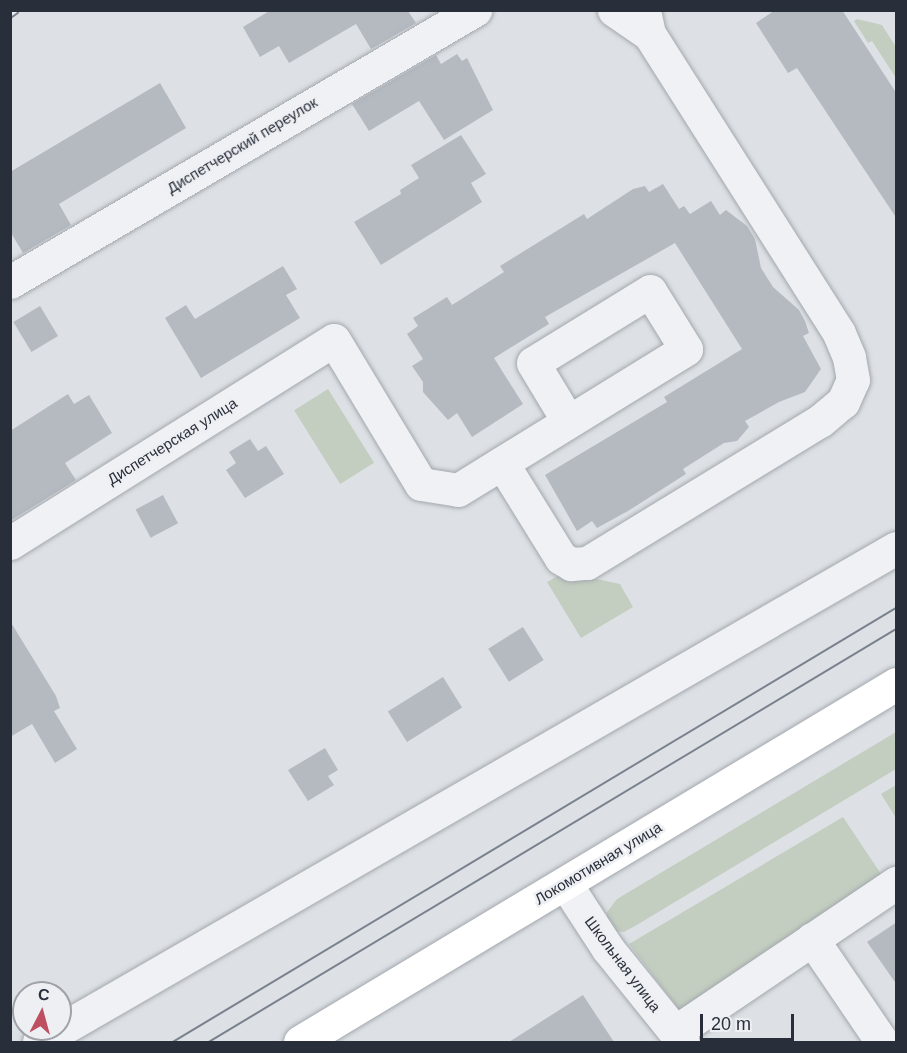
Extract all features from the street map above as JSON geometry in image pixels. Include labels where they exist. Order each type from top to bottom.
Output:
[{"type":"main road","name":"Локомотивная улица","points":[[300,1042],[897,684]]},
{"type":"street","points":[[568,421],[502,463],[561,558],[572,564],[587,563],[820,421],[843,402],[853,381],[849,357],[839,333],[646,22],[614,10]]},
{"type":"street","name":"Диспетчерский переулок","points":[[10,282],[468,12]]},
{"type":"street","name":"Диспетчерская улица","points":[[10,543],[334,340],[421,484],[458,490],[502,463]]},
{"type":"street","points":[[39,1042],[897,548]]},
{"type":"street","name":"Школьная улица","points":[[565,883],[608,949],[679,1037]]},
{"type":"street","points":[[679,1037],[812,939],[897,883]]},
{"type":"street","points":[[812,939],[882,1042]]},
{"type":"green space","points":[[857,19],[882,25],[896,47],[896,78],[872,41],[868,43],[854,21]]},
{"type":"green space","points":[[328,389],[374,463],[340,484],[294,410]]},
{"type":"green space","points":[[565,572],[620,584],[633,607],[581,638],[547,582]]},
{"type":"green space","points":[[896,732],[896,769],[624,932],[614,931],[607,921],[607,912],[617,899]]},
{"type":"green space","points":[[896,785],[896,818],[881,794]]},
{"type":"green space","points":[[843,817],[883,877],[679,1010],[629,944]]},
{"type":"building","points":[[271,10],[408,11],[416,23],[371,49],[356,24],[289,63],[279,46],[260,57],[243,27]]},
{"type":"building","points":[[775,10],[842,10],[897,94],[897,219],[797,68],[788,73],[756,23]]},
{"type":"building","points":[[457,54],[462,61],[467,58],[493,110],[444,140],[419,101],[369,131],[352,104],[436,55],[441,64]]},
{"type":"building","points":[[160,83],[186,128],[59,204],[71,225],[23,253],[10,231],[10,172]]},
{"type":"building","points":[[461,135],[486,174],[471,183],[482,202],[381,265],[354,222],[401,194],[400,190],[419,178],[411,165]]},
{"type":"building","points":[[663,184],[679,209],[684,206],[690,214],[711,201],[720,215],[726,210],[747,226],[755,239],[761,268],[773,287],[799,310],[805,321],[809,333],[803,336],[821,369],[805,392],[779,402],[745,421],[749,427],[737,441],[724,443],[683,469],[686,474],[628,511],[597,528],[592,521],[577,531],[545,475],[667,402],[664,397],[742,349],[675,243],[545,317],[549,324],[494,358],[523,404],[472,437],[457,413],[448,420],[423,392],[423,382],[412,366],[423,359],[407,334],[418,326],[413,318],[447,297],[452,305],[504,272],[500,266],[584,214],[587,219],[633,189],[645,186],[649,192]]},
{"type":"building","points":[[283,266],[297,289],[286,295],[300,318],[201,378],[165,318],[186,305],[195,319]]},
{"type":"building","points":[[40,306],[58,336],[31,352],[13,322]]},
{"type":"building","points":[[68,394],[74,404],[89,395],[112,433],[65,463],[76,480],[10,521],[10,431]]},
{"type":"building","points":[[250,439],[258,451],[266,446],[284,474],[245,498],[226,470],[236,463],[229,452]]},
{"type":"building","points":[[163,495],[178,523],[151,538],[136,510]]},
{"type":"building","points":[[10,621],[56,696],[60,708],[54,711],[77,749],[55,763],[32,724],[10,737]]},
{"type":"building","points":[[523,627],[544,660],[509,682],[488,649]]},
{"type":"building","points":[[443,677],[462,708],[407,742],[388,711]]},
{"type":"building","points":[[325,748],[338,770],[328,776],[334,785],[308,801],[288,770]]},
{"type":"building","points":[[897,922],[897,985],[867,942]]},
{"type":"building","points":[[583,995],[614,1042],[509,1042]]},
{"type":"tram line","points":[[173,1042],[896,608]]},
{"type":"tram line","points":[[209,1042],[896,629]]},
{"type":"railway","points":[[10,15],[17,10]]}]
